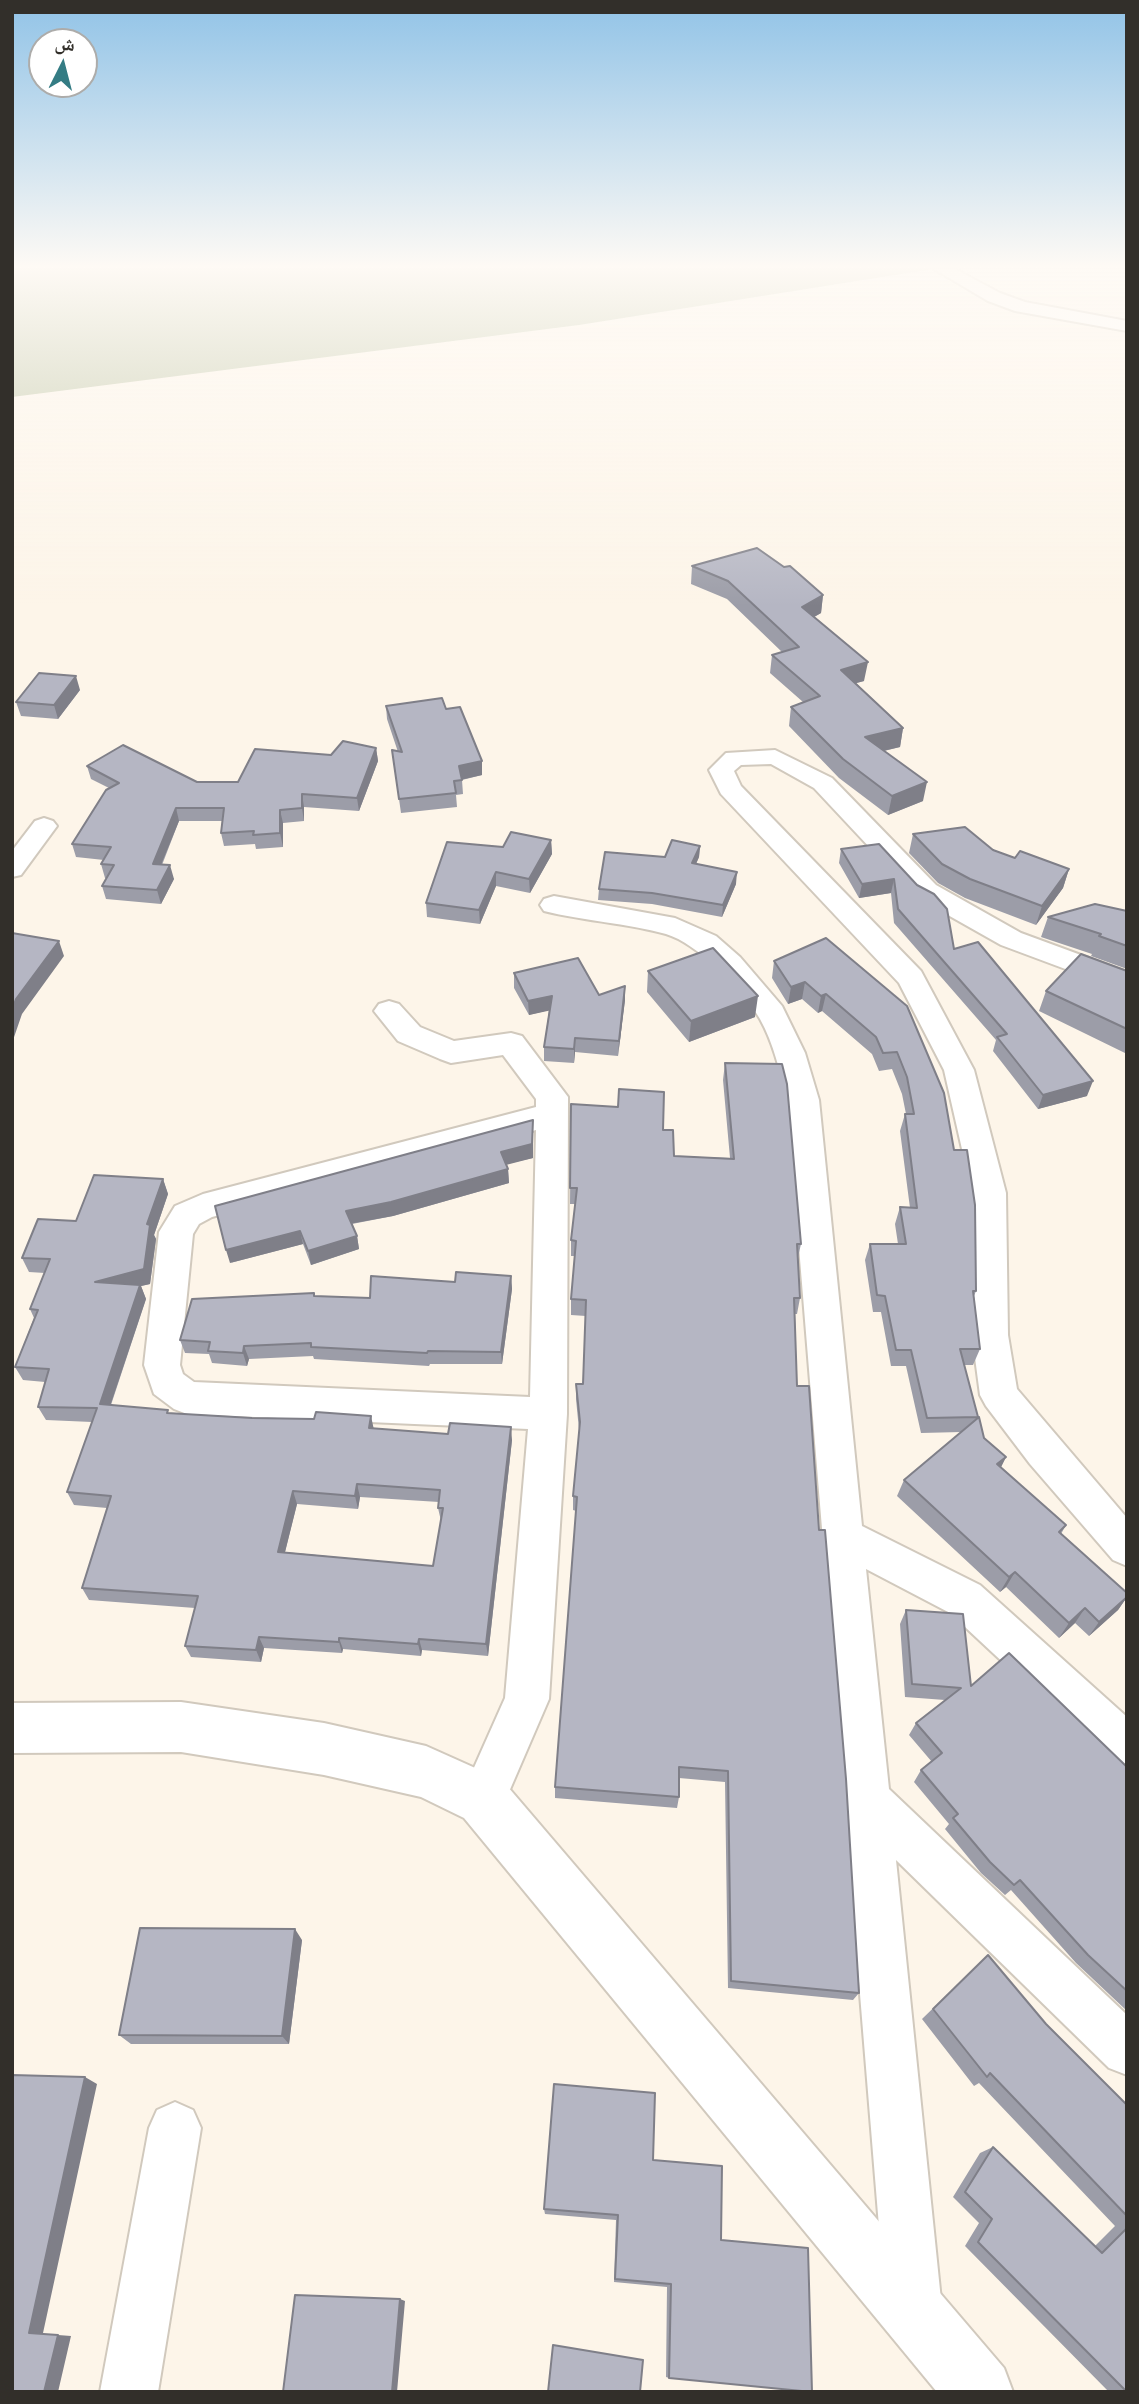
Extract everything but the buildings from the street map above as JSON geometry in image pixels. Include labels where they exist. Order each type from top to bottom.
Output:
[{"type":"street","points":[[1127,983],[1012,939],[926,891],[823,783],[775,757],[736,758],[722,770],[730,789],[911,978],[959,1070],[989,1193],[990,1335],[999,1395],[1044,1452],[1127,1547]]},
{"type":"street","points":[[12,869],[44,826]]},
{"type":"street","points":[[554,905],[675,927],[706,942],[730,964],[772,1013],[790,1053],[803,1100],[914,2315]]},
{"type":"street","points":[[388,1011],[409,1034],[451,1052],[512,1043],[552,1097],[548,1414],[527,1699],[483,1799]]},
{"type":"street","points":[[548,1414],[187,1398],[167,1383],[162,1365],[176,1231],[187,1215],[203,1207],[552,1114]]},
{"type":"street","points":[[843,1537],[965,1598],[1127,1747]]},
{"type":"street","points":[[12,1728],[181,1727],[324,1749],[426,1772],[483,1799],[980,2392]]},
{"type":"street","points":[[867,1800],[1127,2050]]},
{"type":"street","points":[[129,2392],[175,2128]]},
{"type":"green space","points":[[12,381],[137,381],[12,397]]}]
